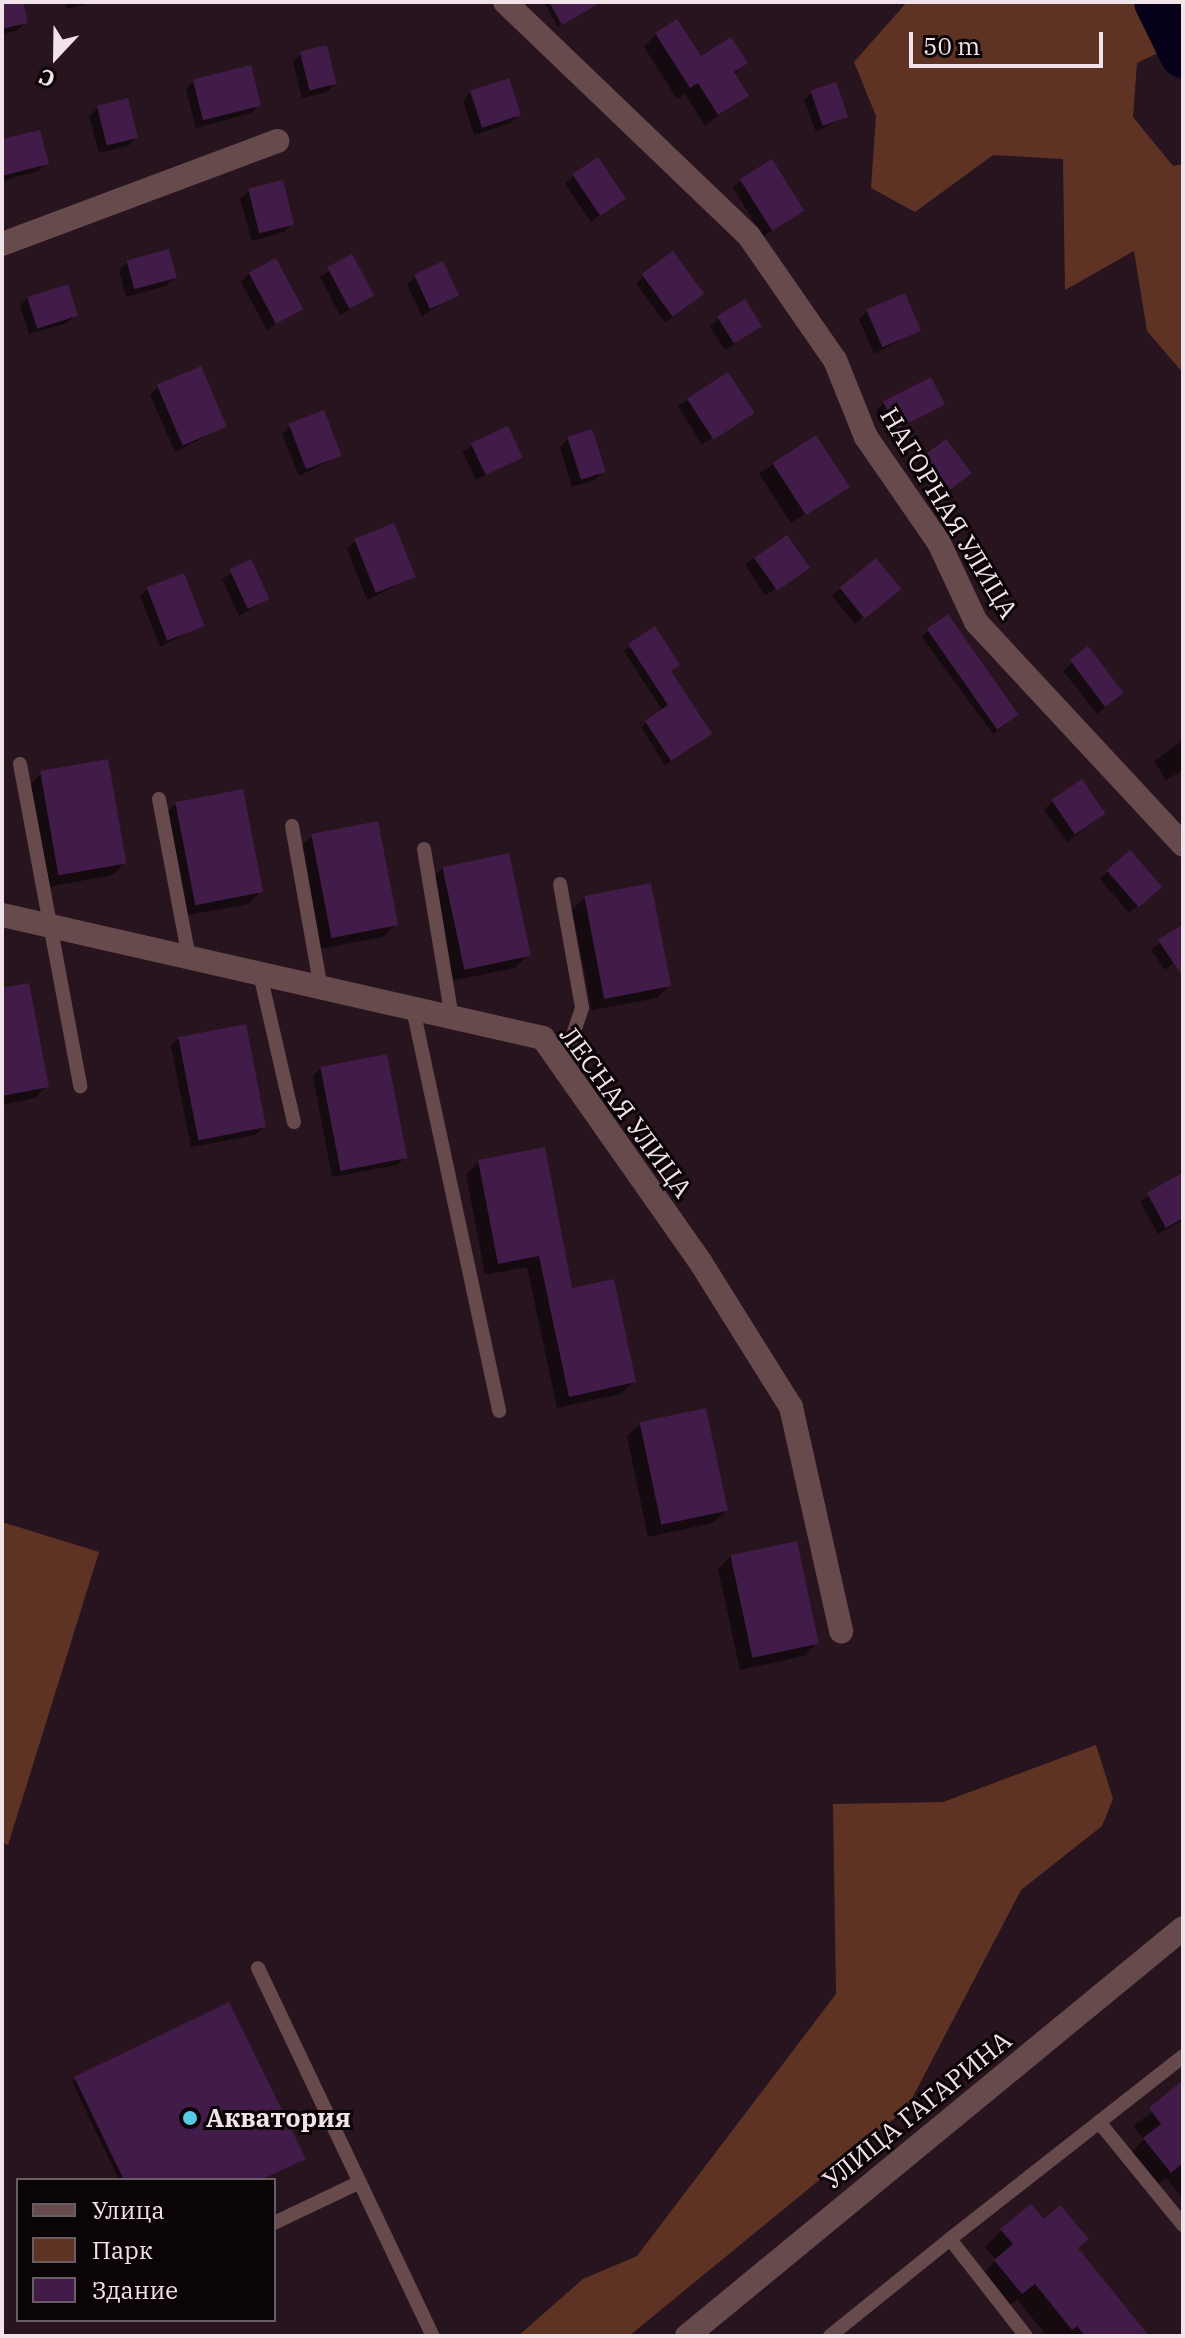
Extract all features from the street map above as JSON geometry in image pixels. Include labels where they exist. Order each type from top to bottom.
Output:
[{"type":"street","name":"НАГОРНАЯ УЛИЦА","points":[[505,2],[749,236],[835,360],[866,437],[939,543],[976,622],[1183,845]]},
{"type":"street","points":[[2,244],[277,141]]},
{"type":"street","name":"ЛЕСНАЯ УЛИЦА","points":[[2,915],[543,1038],[701,1263],[791,1407],[841,1631]]},
{"type":"street","name":"УЛИЦА ГАГАРИНА","points":[[687,2336],[1183,1928]]},
{"type":"lane","points":[[20,764],[80,1086]]},
{"type":"lane","points":[[159,799],[189,958]]},
{"type":"lane","points":[[292,826],[321,988]]},
{"type":"lane","points":[[424,849],[452,1018]]},
{"type":"lane","points":[[560,884],[582,1008],[562,1067]]},
{"type":"lane","points":[[260,974],[294,1122]]},
{"type":"lane","points":[[413,1009],[499,1411]]},
{"type":"lane","points":[[258,1968],[433,2336]]},
{"type":"lane","points":[[830,2336],[1183,2056]]},
{"type":"lane","points":[[1099,2122],[1183,2225]]},
{"type":"lane","points":[[276,2222],[360,2182]]},
{"type":"lane","points":[[950,2239],[1026,2336]]},
{"type":"green space","points":[[907,2],[1183,2],[1183,41],[1137,63],[1133,117],[1173,166],[1183,164],[1183,373],[1147,331],[1134,251],[1065,290],[1063,159],[993,155],[915,212],[871,188],[876,116],[854,62]]},
{"type":"green space","points":[[2,1522],[99,1552],[8,1845],[2,1843]]},
{"type":"green space","points":[[1096,1745],[1113,1799],[1102,1826],[1021,1890],[907,2108],[629,2336],[518,2336],[583,2279],[637,2256],[836,1994],[833,1804],[943,1802]]},
{"type":"building","points":[[2,2],[23,2],[28,23],[2,29]]},
{"type":"building","points":[[549,2],[602,2],[562,25]]},
{"type":"building","points":[[677,19],[701,56],[731,37],[748,63],[734,72],[749,96],[718,115],[698,83],[690,88],[655,33]]},
{"type":"building","points":[[327,45],[337,84],[310,91],[300,52]]},
{"type":"building","points":[[251,65],[261,106],[203,120],[193,80]]},
{"type":"building","points":[[509,78],[521,115],[482,128],[470,91]]},
{"type":"building","points":[[836,82],[848,117],[823,126],[810,91]]},
{"type":"building","points":[[128,98],[138,138],[107,146],[97,106]]},
{"type":"building","points":[[40,130],[49,164],[2,176],[2,139]]},
{"type":"building","points":[[598,157],[626,198],[600,216],[572,174]]},
{"type":"building","points":[[772,159],[804,211],[772,231],[740,179]]},
{"type":"building","points":[[283,180],[294,225],[259,233],[248,189]]},
{"type":"building","points":[[169,249],[177,278],[134,289],[126,260]]},
{"type":"building","points":[[673,251],[704,294],[673,317],[641,274]]},
{"type":"building","points":[[352,254],[374,295],[349,309],[327,267]]},
{"type":"building","points":[[276,258],[303,309],[276,324],[249,273]]},
{"type":"building","points":[[443,261],[459,295],[430,309],[414,275]]},
{"type":"building","points":[[68,284],[78,315],[37,329],[27,297]]},
{"type":"building","points":[[905,293],[921,331],[882,347],[866,309]]},
{"type":"building","points":[[745,299],[762,326],[734,344],[717,316]]},
{"type":"building","points":[[201,366],[227,427],[183,446],[157,385]]},
{"type":"building","points":[[728,372],[755,413],[714,440],[687,399]]},
{"type":"building","points":[[931,377],[945,405],[897,429],[883,402]]},
{"type":"building","points":[[324,410],[342,456],[306,469],[289,424]]},
{"type":"building","points":[[508,426],[523,458],[486,475],[471,443]]},
{"type":"building","points":[[592,429],[606,472],[581,480],[567,437]]},
{"type":"building","points":[[816,435],[850,487],[806,515],[772,463]]},
{"type":"building","points":[[946,439],[972,473],[950,490],[924,455]]},
{"type":"building","points":[[394,523],[416,577],[376,593],[354,539]]},
{"type":"building","points":[[787,535],[810,568],[777,591],[754,558]]},
{"type":"building","points":[[876,558],[901,589],[865,619],[839,588]]},
{"type":"building","points":[[251,559],[270,599],[248,609],[229,569]]},
{"type":"building","points":[[184,573],[204,626],[167,641],[147,587]]},
{"type":"building","points":[[948,614],[1019,715],[997,730],[927,629]]},
{"type":"building","points":[[655,626],[680,665],[671,671],[712,734],[671,761],[645,721],[668,705],[628,644]]},
{"type":"building","points":[[1088,646],[1124,693],[1105,707],[1070,660]]},
{"type":"building","points":[[108,759],[126,863],[58,875],[40,771]]},
{"type":"building","points":[[1082,779],[1105,814],[1075,835],[1051,800]]},
{"type":"building","points":[[243,789],[263,892],[195,905],[175,802]]},
{"type":"building","points":[[378,821],[398,925],[331,938],[311,834]]},
{"type":"building","points":[[1130,850],[1162,887],[1139,907],[1107,870]]},
{"type":"building","points":[[509,853],[531,956],[464,970],[442,867]]},
{"type":"building","points":[[651,883],[671,986],[604,999],[584,896]]},
{"type":"building","points":[[1183,924],[1183,977],[1158,940]]},
{"type":"building","points":[[29,983],[49,1087],[2,1096],[2,988]]},
{"type":"building","points":[[246,1024],[266,1127],[198,1140],[178,1037]]},
{"type":"building","points":[[387,1054],[407,1158],[340,1171],[320,1067]]},
{"type":"building","points":[[545,1147],[572,1288],[614,1279],[636,1382],[569,1397],[539,1256],[498,1264],[478,1160]]},
{"type":"building","points":[[1183,1172],[1183,1218],[1166,1228],[1147,1193]]},
{"type":"building","points":[[706,1408],[728,1511],[661,1525],[639,1422]]},
{"type":"building","points":[[797,1541],[819,1644],[752,1658],[730,1555]]},
{"type":"building","name":"Акватория","points":[[229,2002],[306,2159],[265,2178],[123,2178],[74,2077]]},
{"type":"building","points":[[1183,2080],[1183,2163],[1171,2173],[1143,2138],[1161,2124],[1149,2108]]},
{"type":"building","points":[[1031,2204],[1044,2219],[1060,2205],[1089,2239],[1078,2248],[1149,2336],[1085,2336],[1077,2326],[1072,2330],[1035,2284],[1022,2294],[994,2260],[1013,2244],[1000,2229]]},
{"type":"waterway","points":[[1157,2],[1183,55]]},
{"type":"place","name":"Акватория","points":[[190,2118]]}]
